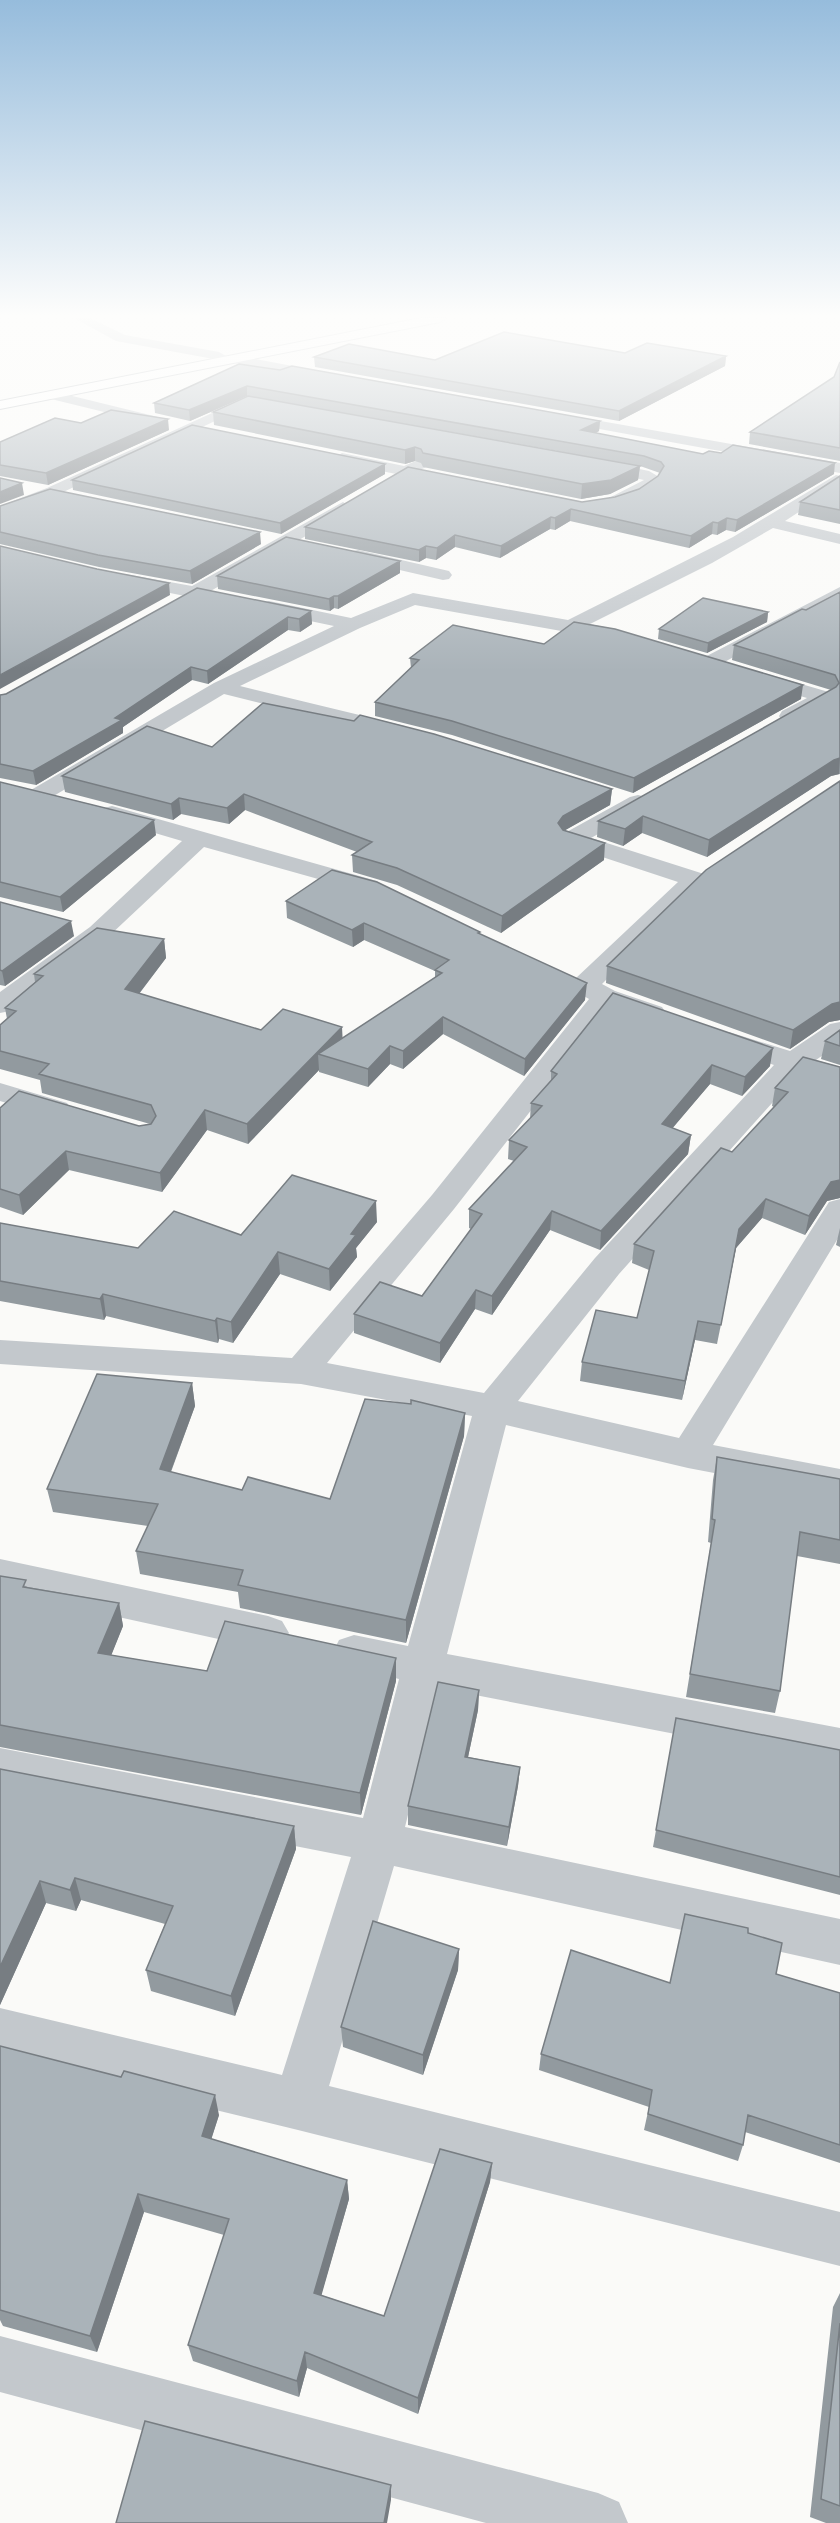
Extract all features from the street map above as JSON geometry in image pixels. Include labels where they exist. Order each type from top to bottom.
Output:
[{"type":"street","points":[[0,512],[174,436]]},
{"type":"street","points":[[658,436],[840,468]]},
{"type":"street","points":[[386,483],[406,471],[478,442],[449,438]]},
{"type":"street","points":[[325,455],[429,476]]},
{"type":"street","points":[[585,464],[643,474],[653,478],[650,484],[641,489],[598,507]]},
{"type":"street","points":[[570,627],[696,565],[840,478]]},
{"type":"street","points":[[21,485],[76,496]]},
{"type":"street","points":[[164,609],[356,500]]},
{"type":"street","points":[[770,522],[840,539]]},
{"type":"street","points":[[262,535],[309,545]]},
{"type":"street","points":[[343,552],[443,575]]},
{"type":"street","points":[[110,576],[230,599]]},
{"type":"street","points":[[708,663],[840,593]]},
{"type":"street","points":[[387,892],[200,837],[29,793],[221,687],[353,624],[412,599],[628,639]]},
{"type":"street","points":[[253,604],[353,624]]},
{"type":"street","points":[[685,656],[835,695]]},
{"type":"street","points":[[221,687],[420,737]]},
{"type":"street","points":[[775,725],[835,695]]},
{"type":"street","points":[[301,1371],[443,1202],[585,986],[704,872],[571,839],[656,791]]},
{"type":"street","points":[[614,795],[636,802]]},
{"type":"street","points":[[0,1005],[99,932],[200,837]]},
{"type":"street","points":[[66,923],[99,932]]},
{"type":"street","points":[[585,986],[671,1020]]},
{"type":"street","points":[[298,2104],[380,1842],[423,1667],[492,1408],[607,1266],[793,1062],[840,1030]]},
{"type":"street","points":[[704,1031],[840,1076]]},
{"type":"street","points":[[0,1092],[87,1118]]},
{"type":"street","points":[[688,1454],[840,1209]]},
{"type":"street","points":[[0,1352],[160,1360],[301,1371],[441,1396],[688,1454],[840,1483]]},
{"type":"street","points":[[0,1575],[423,1667],[840,1747]]},
{"type":"street","points":[[0,1768],[380,1842],[840,1942]]},
{"type":"street","points":[[0,2033],[298,2104],[840,2239]]},
{"type":"street","points":[[0,2364],[598,2523]]},
{"type":"building","points":[[14,436],[130,436],[46,473],[0,465],[0,442]]},
{"type":"building","points":[[169,436],[245,436],[385,464],[280,523],[72,480]]},
{"type":"building","points":[[333,436],[471,436],[640,466],[611,480],[582,484],[423,453],[421,449],[415,447],[405,450]]},
{"type":"building","points":[[529,436],[610,436],[703,454],[709,451],[721,453],[733,445],[835,463],[737,520],[727,518],[718,523],[713,522],[691,536],[571,509],[555,518],[551,517],[501,546],[455,535],[437,548],[426,546],[419,550],[305,527],[408,467],[582,502],[615,497],[639,489],[658,476],[664,466],[661,462],[644,456]]},
{"type":"building","points":[[771,436],[840,436],[840,448]]},
{"type":"building","points":[[840,476],[840,510],[800,502]]},
{"type":"building","points":[[0,478],[22,483],[0,492]]},
{"type":"building","points":[[50,489],[260,532],[190,571],[98,555],[0,532],[0,506]]},
{"type":"building","points":[[286,537],[400,561],[329,599],[217,576]]},
{"type":"building","points":[[0,546],[97,569],[169,583],[0,675]]},
{"type":"building","points":[[197,588],[311,611],[299,619],[288,617],[207,671],[191,667],[115,718],[122,720],[33,771],[0,764],[0,695],[6,694]]},
{"type":"building","points":[[840,592],[840,758],[709,840],[643,816],[625,829],[598,821],[836,687],[839,683],[835,675],[734,645]]},
{"type":"building","points":[[703,598],[768,612],[708,643],[659,629]]},
{"type":"building","points":[[574,622],[615,629],[803,685],[634,778],[452,721],[375,702],[419,660],[410,658],[453,625],[544,644]]},
{"type":"building","points":[[263,703],[354,721],[360,715],[434,734],[612,789],[563,816],[558,823],[563,830],[605,843],[502,916],[397,868],[352,855],[372,842],[244,794],[227,808],[179,798],[171,804],[62,776],[147,726],[212,747]]},
{"type":"building","points":[[840,781],[840,1002],[832,1004],[793,1030],[607,966],[706,870]]},
{"type":"building","points":[[0,782],[154,820],[60,897],[0,882]]},
{"type":"building","points":[[332,870],[377,882],[480,932],[478,933],[587,983],[525,1059],[443,1017],[403,1051],[390,1046],[368,1069],[318,1054],[442,973],[435,970],[449,960],[364,923],[352,930],[286,901]]},
{"type":"building","points":[[0,902],[71,921],[2,971],[0,970]]},
{"type":"building","points":[[97,928],[164,939],[125,989],[261,1030],[283,1009],[342,1027],[247,1124],[205,1110],[160,1173],[66,1151],[19,1195],[0,1189],[0,1108],[19,1091],[139,1126],[151,1124],[156,1116],[151,1105],[39,1074],[49,1064],[0,1051],[0,1025],[16,1011],[5,1008],[43,976],[34,974]]},
{"type":"building","points":[[613,993],[773,1048],[745,1077],[712,1065],[662,1124],[691,1135],[601,1231],[552,1211],[492,1296],[476,1290],[440,1343],[354,1314],[380,1282],[422,1296],[482,1214],[469,1209],[527,1147],[509,1140],[542,1106],[531,1103],[557,1074],[551,1071]]},
{"type":"building","points":[[840,1030],[840,1046],[825,1041]]},
{"type":"building","points":[[803,1057],[840,1067],[840,1180],[831,1182],[809,1216],[766,1199],[739,1229],[721,1325],[698,1321],[685,1381],[582,1362],[596,1310],[637,1318],[654,1251],[634,1244],[721,1148],[732,1152],[788,1092],[775,1088]]},
{"type":"building","points":[[292,1175],[376,1201],[351,1234],[356,1235],[329,1269],[278,1252],[231,1322],[217,1318],[215,1321],[103,1294],[100,1299],[0,1281],[0,1223],[138,1248],[174,1211],[241,1235]]},
{"type":"building","points":[[97,1374],[192,1383],[160,1469],[242,1490],[248,1477],[330,1499],[365,1399],[411,1404],[411,1400],[465,1413],[406,1620],[238,1585],[243,1570],[136,1551],[158,1504],[47,1489]]},
{"type":"building","points":[[717,1457],[840,1479],[840,1540],[800,1532],[780,1691],[690,1674],[715,1520],[712,1519]]},
{"type":"building","points":[[0,1576],[26,1580],[23,1587],[119,1603],[98,1653],[207,1671],[225,1621],[396,1658],[360,1793],[0,1725]]},
{"type":"building","points":[[438,1682],[479,1690],[465,1757],[520,1767],[509,1827],[408,1806]]},
{"type":"building","points":[[676,1718],[840,1750],[840,1877],[656,1830]]},
{"type":"building","points":[[0,1769],[294,1826],[231,1996],[146,1970],[173,1906],[75,1878],[70,1890],[40,1881],[0,1967]]},
{"type":"building","points":[[685,1914],[748,1928],[748,1933],[782,1943],[776,1974],[840,1993],[840,2145],[748,2115],[743,2145],[648,2114],[652,2090],[541,2054],[571,1950],[670,1983]]},
{"type":"building","points":[[373,1921],[459,1949],[423,2055],[341,2027]]},
{"type":"building","points":[[0,2046],[121,2077],[124,2071],[215,2095],[202,2136],[347,2180],[314,2293],[384,2316],[440,2149],[492,2163],[418,2398],[305,2352],[297,2381],[188,2345],[229,2219],[138,2194],[90,2336],[0,2310]]},
{"type":"building","points":[[840,2323],[840,2506],[821,2499]]},
{"type":"building","points":[[145,2421],[391,2485],[384,2523],[116,2523]]}]
